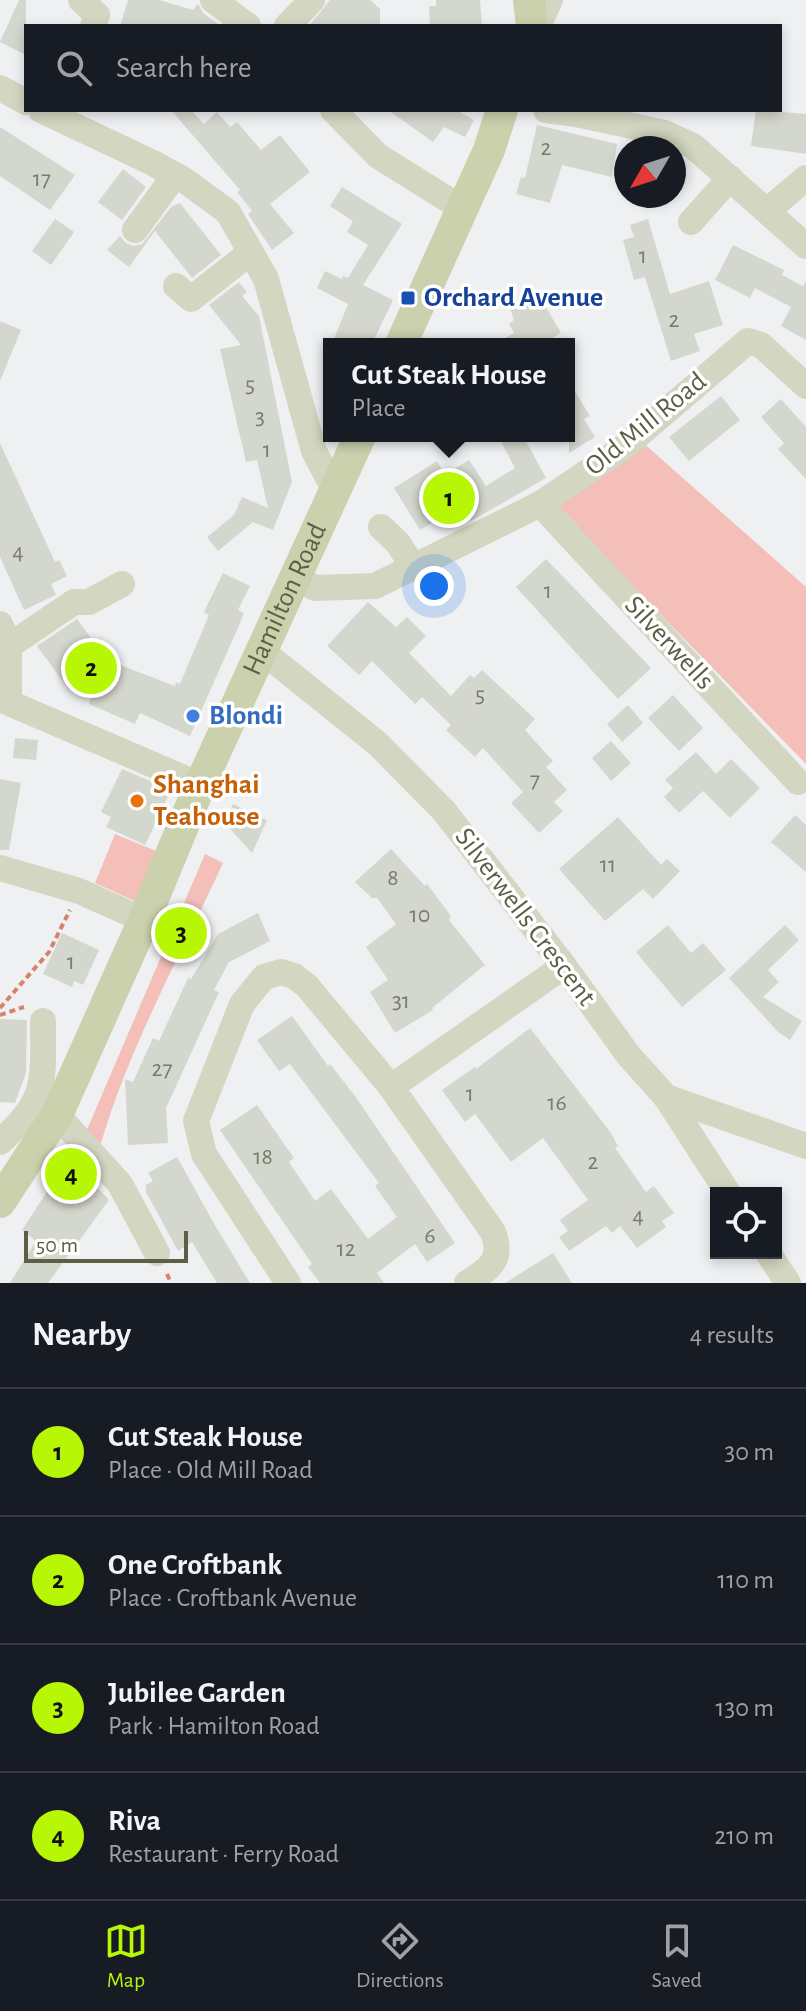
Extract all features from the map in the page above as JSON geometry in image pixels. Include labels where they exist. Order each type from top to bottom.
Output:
[{"type":"main road","points":[[529,0],[535,24]]},
{"type":"main road","points":[[404,338],[489,150],[501,112]]},
{"type":"main road","name":"Hamilton Road","points":[[0,1202],[57,1115],[200,785],[357,442]]},
{"type":"street","points":[[81,0],[97,15],[94,24]]},
{"type":"street","points":[[213,0],[245,24]]},
{"type":"street","points":[[289,24],[312,0]]},
{"type":"street","points":[[536,24],[550,0]]},
{"type":"street","points":[[0,88],[24,101]]},
{"type":"street","points":[[335,112],[378,156],[463,209]]},
{"type":"street","points":[[561,112],[665,133],[693,146],[806,246]]},
{"type":"street","points":[[56,114],[175,175],[228,212],[266,279],[314,451],[335,491]]},
{"type":"street","points":[[135,230],[175,175]]},
{"type":"street","points":[[691,222],[730,178]]},
{"type":"street","points":[[768,210],[806,178]]},
{"type":"street","points":[[176,286],[191,299],[251,252]]},
{"type":"street","name":"Old Mill Road","points":[[296,578],[315,588],[375,586],[540,504],[623,448],[748,341],[761,345],[806,386]]},
{"type":"street","name":"Silverwells","points":[[540,504],[798,782]]},
{"type":"street","points":[[381,527],[406,553],[413,567]]},
{"type":"street","points":[[122,584],[89,602],[74,602],[4,635],[5,701],[200,785]]},
{"type":"street","name":"Silverwells Crescent","points":[[262,651],[378,744],[444,811],[629,1056],[666,1097],[806,1146]]},
{"type":"street","points":[[0,868],[79,891],[144,920]]},
{"type":"street","points":[[391,1087],[564,966]]},
{"type":"street","points":[[288,1283],[204,1154],[198,1133],[199,1111],[242,1004],[264,977],[281,972],[294,976],[307,986],[391,1087],[493,1232],[498,1245],[496,1257],[485,1271],[467,1283]]},
{"type":"street","points":[[0,1142],[20,1124],[35,1105],[42,1089],[43,1021]]},
{"type":"street","points":[[666,1097],[724,1187]]},
{"type":"street","points":[[57,1115],[120,1184],[157,1253]]},
{"type":"street","points":[[772,1259],[788,1283]]},
{"type":"path","points":[[0,1008],[49,952],[79,891]]},
{"type":"shaded area","points":[[641,441],[806,587],[806,764],[552,503]]},
{"type":"shaded area","points":[[115,834],[156,851],[135,901],[95,883]]},
{"type":"shaded area","points":[[205,854],[223,863],[140,1039],[100,1147],[83,1139]]},
{"type":"building","points":[[19,0],[26,0],[24,54],[0,42]]},
{"type":"building","points":[[128,0],[159,0],[193,10],[198,4],[203,13],[218,24],[121,24]]},
{"type":"building","points":[[330,0],[370,0],[380,9],[380,24],[311,24]]},
{"type":"building","points":[[436,0],[480,0],[482,24],[430,24],[429,6],[436,6]]},
{"type":"building","points":[[173,112],[193,112],[204,124],[217,112],[230,127],[237,122],[261,150],[280,135],[310,172],[270,204],[294,233],[272,250],[248,214],[252,211],[237,192],[240,190]]},
{"type":"building","points":[[391,112],[460,112],[474,120],[465,137],[444,127],[433,142]]},
{"type":"building","points":[[756,112],[806,114],[806,154],[751,146]]},
{"type":"building","points":[[537,125],[614,143],[612,177],[562,165],[550,203],[516,194],[521,177],[525,178]]},
{"type":"building","points":[[0,127],[75,175],[50,210],[0,176]]},
{"type":"building","points":[[123,169],[146,187],[122,220],[98,202]]},
{"type":"building","points":[[342,187],[402,224],[363,285],[393,300],[375,338],[334,338],[348,304],[317,288],[325,271],[342,279],[343,276],[348,278],[368,245],[347,232],[353,221],[330,206]]},
{"type":"building","points":[[180,203],[221,255],[192,278],[155,231],[129,267],[107,250],[120,236],[134,246],[142,244],[172,206]]},
{"type":"building","points":[[55,219],[74,232],[51,265],[32,251]]},
{"type":"building","points":[[648,219],[670,294],[709,281],[723,325],[694,334],[700,351],[671,361],[645,277],[634,280],[623,240],[634,237],[630,225]]},
{"type":"building","points":[[733,245],[784,270],[782,275],[803,286],[806,281],[806,340],[781,326],[791,307],[755,288],[750,298],[715,280]]},
{"type":"building","points":[[239,282],[247,292],[242,296],[259,316],[292,482],[273,530],[253,522],[218,551],[207,537],[234,515],[242,497],[268,508],[257,460],[246,462],[220,349],[241,345],[209,305]]},
{"type":"building","points":[[537,292],[561,333],[552,338],[505,338],[514,333],[509,324],[514,320],[510,308]]},
{"type":"building","points":[[0,321],[21,330],[0,381]]},
{"type":"building","points":[[575,392],[590,416],[584,419],[595,437],[569,453],[569,442],[575,442]]},
{"type":"building","points":[[721,396],[740,420],[689,461],[669,437]]},
{"type":"building","points":[[781,399],[806,427],[806,479],[778,449],[784,443],[761,417]]},
{"type":"building","points":[[501,442],[526,442],[546,478],[471,521],[461,505],[420,530],[394,488],[437,461],[445,475],[469,460],[486,486],[515,468]]},
{"type":"building","points":[[0,443],[55,562],[59,560],[67,576],[51,584],[56,595],[24,610],[0,557]]},
{"type":"building","points":[[546,559],[651,668],[618,699],[516,587]]},
{"type":"building","points":[[223,573],[250,586],[238,610],[244,613],[190,736],[140,713],[135,724],[89,704],[101,665],[69,690],[37,646],[77,619],[107,660],[175,686],[176,682],[180,684],[209,615],[204,612]]},
{"type":"building","points":[[368,602],[396,627],[407,617],[426,636],[409,653],[451,696],[470,675],[474,678],[482,670],[535,719],[525,730],[553,761],[546,767],[567,790],[554,802],[563,811],[539,833],[511,803],[523,792],[483,748],[475,757],[446,730],[451,725],[422,697],[415,704],[372,661],[359,675],[327,646]]},
{"type":"building","points":[[673,695],[703,728],[679,751],[648,718]]},
{"type":"building","points":[[628,705],[643,723],[622,742],[607,724]]},
{"type":"building","points":[[15,738],[38,740],[36,760],[13,758]]},
{"type":"building","points":[[611,741],[631,763],[611,781],[592,758]]},
{"type":"building","points":[[696,752],[716,774],[731,759],[760,788],[730,818],[703,791],[679,813],[664,797],[673,788],[665,780]]},
{"type":"building","name":"Shanghai Teahouse","points":[[122,769],[171,790],[145,845],[106,827],[111,817],[101,812]]},
{"type":"building","points":[[0,779],[21,783],[9,850],[0,850]]},
{"type":"building","points":[[233,804],[267,820],[252,853],[224,822]]},
{"type":"building","points":[[795,815],[806,825],[806,872],[771,842]]},
{"type":"building","points":[[618,817],[661,865],[667,859],[680,871],[653,899],[643,889],[605,921],[559,869]]},
{"type":"building","points":[[391,849],[425,886],[427,884],[451,916],[449,920],[485,965],[433,1010],[395,1033],[370,992],[388,980],[366,947],[396,924],[377,898],[372,898],[355,882]]},
{"type":"building","points":[[258,913],[270,941],[229,962],[214,990],[219,992],[166,1108],[168,1143],[128,1145],[125,1079],[133,1082],[153,1038],[159,1041],[188,978],[191,979],[218,934]]},
{"type":"building","points":[[668,925],[691,953],[703,943],[726,970],[682,1007],[636,952]]},
{"type":"building","points":[[785,925],[799,940],[768,970],[779,982],[763,997],[802,1021],[790,1040],[778,1032],[729,978]]},
{"type":"building","points":[[62,933],[99,950],[83,985],[74,981],[72,987],[43,974]]},
{"type":"building","points":[[292,1016],[328,1066],[330,1064],[355,1096],[455,1243],[427,1262],[415,1244],[377,1273],[384,1283],[320,1283],[308,1267],[312,1264],[220,1130],[257,1105],[294,1158],[289,1162],[315,1201],[331,1189],[368,1239],[397,1217],[375,1186],[379,1183],[290,1064],[279,1071],[257,1040]]},
{"type":"building","points":[[0,1019],[27,1020],[26,1073],[15,1103],[0,1102]]},
{"type":"building","points":[[530,1028],[611,1133],[618,1146],[615,1148],[646,1192],[654,1186],[674,1213],[662,1221],[666,1227],[637,1248],[620,1226],[612,1233],[606,1226],[569,1251],[559,1237],[568,1231],[560,1220],[588,1200],[543,1138],[511,1162],[475,1114],[465,1122],[442,1090],[476,1069]]},
{"type":"building","points":[[177,1157],[250,1283],[217,1283],[192,1242],[178,1251],[146,1192],[146,1185],[153,1181],[148,1173]]},
{"type":"building","points":[[69,1158],[109,1200],[48,1283],[10,1283],[36,1241],[22,1230]]},
{"type":"building","points":[[553,1253],[572,1283],[505,1283]]},
{"type":"place","name":"Orchard Avenue","points":[[408,298]]},
{"type":"place","name":"Cut Steak House","points":[[449,498]]},
{"type":"place","name":"One Croftbank","points":[[91,668]]},
{"type":"place","name":"Blondi","points":[[193,716]]},
{"type":"place","name":"Shanghai Teahouse","points":[[137,801]]},
{"type":"place","name":"Jubilee Garden","points":[[181,933]]},
{"type":"place","name":"Riva","points":[[71,1174]]}]
